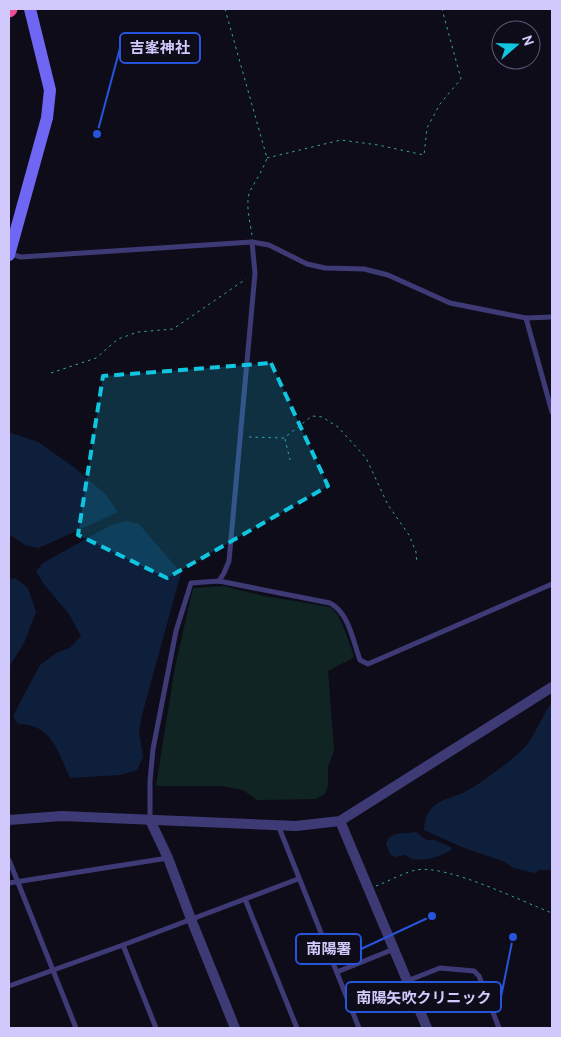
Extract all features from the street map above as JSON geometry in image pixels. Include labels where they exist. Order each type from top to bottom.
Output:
[{"type":"main road","points":[[9,254],[47,118],[50,90],[30,9]]},
{"type":"street","points":[[9,820],[62,816],[307,826],[340,821],[552,687]]},
{"type":"street","points":[[150,820],[168,858],[236,1028]]},
{"type":"street","points":[[340,821],[426,1028]]},
{"type":"lane","points":[[9,254],[21,257],[252,242],[269,245],[307,264],[325,268],[364,269],[388,276],[450,303],[526,318],[552,317]]},
{"type":"lane","points":[[219,581],[229,561],[255,273],[252,242]]},
{"type":"lane","points":[[526,318],[552,412]]},
{"type":"lane","points":[[150,820],[150,781],[153,749],[176,631],[191,583],[219,581],[330,603],[339,608],[344,616],[360,660],[368,664],[552,584]]},
{"type":"lane","points":[[278,825],[359,1028]]},
{"type":"lane","points":[[9,883],[168,858]]},
{"type":"lane","points":[[9,860],[76,1028]]},
{"type":"lane","points":[[9,986],[123,946],[298,879]]},
{"type":"lane","points":[[245,899],[297,1028]]},
{"type":"lane","points":[[123,946],[156,1028]]},
{"type":"lane","points":[[337,972],[394,949]]},
{"type":"lane","points":[[407,981],[440,968],[474,971],[479,976],[499,1028]]},
{"type":"path","points":[[225,9],[267,158],[250,192],[248,201],[252,242]]},
{"type":"path","points":[[267,158],[341,140],[378,145],[424,155],[427,128],[440,104],[461,79],[442,9]]},
{"type":"path","points":[[51,373],[96,358],[118,338],[138,332],[173,329],[255,273]]},
{"type":"path","points":[[240,437],[284,438],[312,416],[322,417],[338,426],[366,458],[388,504],[409,535],[416,552],[417,563]]},
{"type":"path","points":[[284,438],[290,460]]},
{"type":"path","points":[[369,889],[416,870],[432,870],[458,876],[552,913]]},
{"type":"highlighted area","points":[[271,363],[328,486],[167,578],[78,535],[103,376]]},
{"type":"green space","points":[[223,586],[264,596],[330,607],[338,615],[354,656],[328,671],[334,751],[328,767],[328,785],[325,794],[316,799],[257,800],[243,790],[221,786],[156,786],[175,667],[193,588]]},
{"type":"water","points":[[9,432],[38,442],[75,468],[106,495],[118,512],[39,548],[25,545],[9,534]]},
{"type":"water","points":[[127,521],[139,524],[181,573],[142,715],[139,731],[143,757],[137,770],[120,775],[70,778],[57,749],[46,734],[30,725],[18,724],[13,716],[40,665],[58,652],[70,648],[81,636],[69,614],[43,583],[36,571],[43,563],[111,525]]},
{"type":"water","points":[[15,578],[28,588],[36,612],[24,643],[9,667],[9,579]]},
{"type":"water","points":[[552,702],[552,870],[540,870],[534,873],[514,868],[503,861],[464,848],[424,830],[429,811],[434,806],[441,801],[472,788],[524,748]]},
{"type":"water","points":[[416,832],[426,840],[434,840],[452,849],[439,856],[422,860],[412,859],[405,855],[395,857],[390,854],[386,844],[389,837],[396,834]]},
{"type":"place","name":"吉峯神社","points":[[97,134]]},
{"type":"place","name":"南陽署","points":[[432,916]]},
{"type":"place","name":"南陽矢吹クリニック","points":[[513,937]]}]
